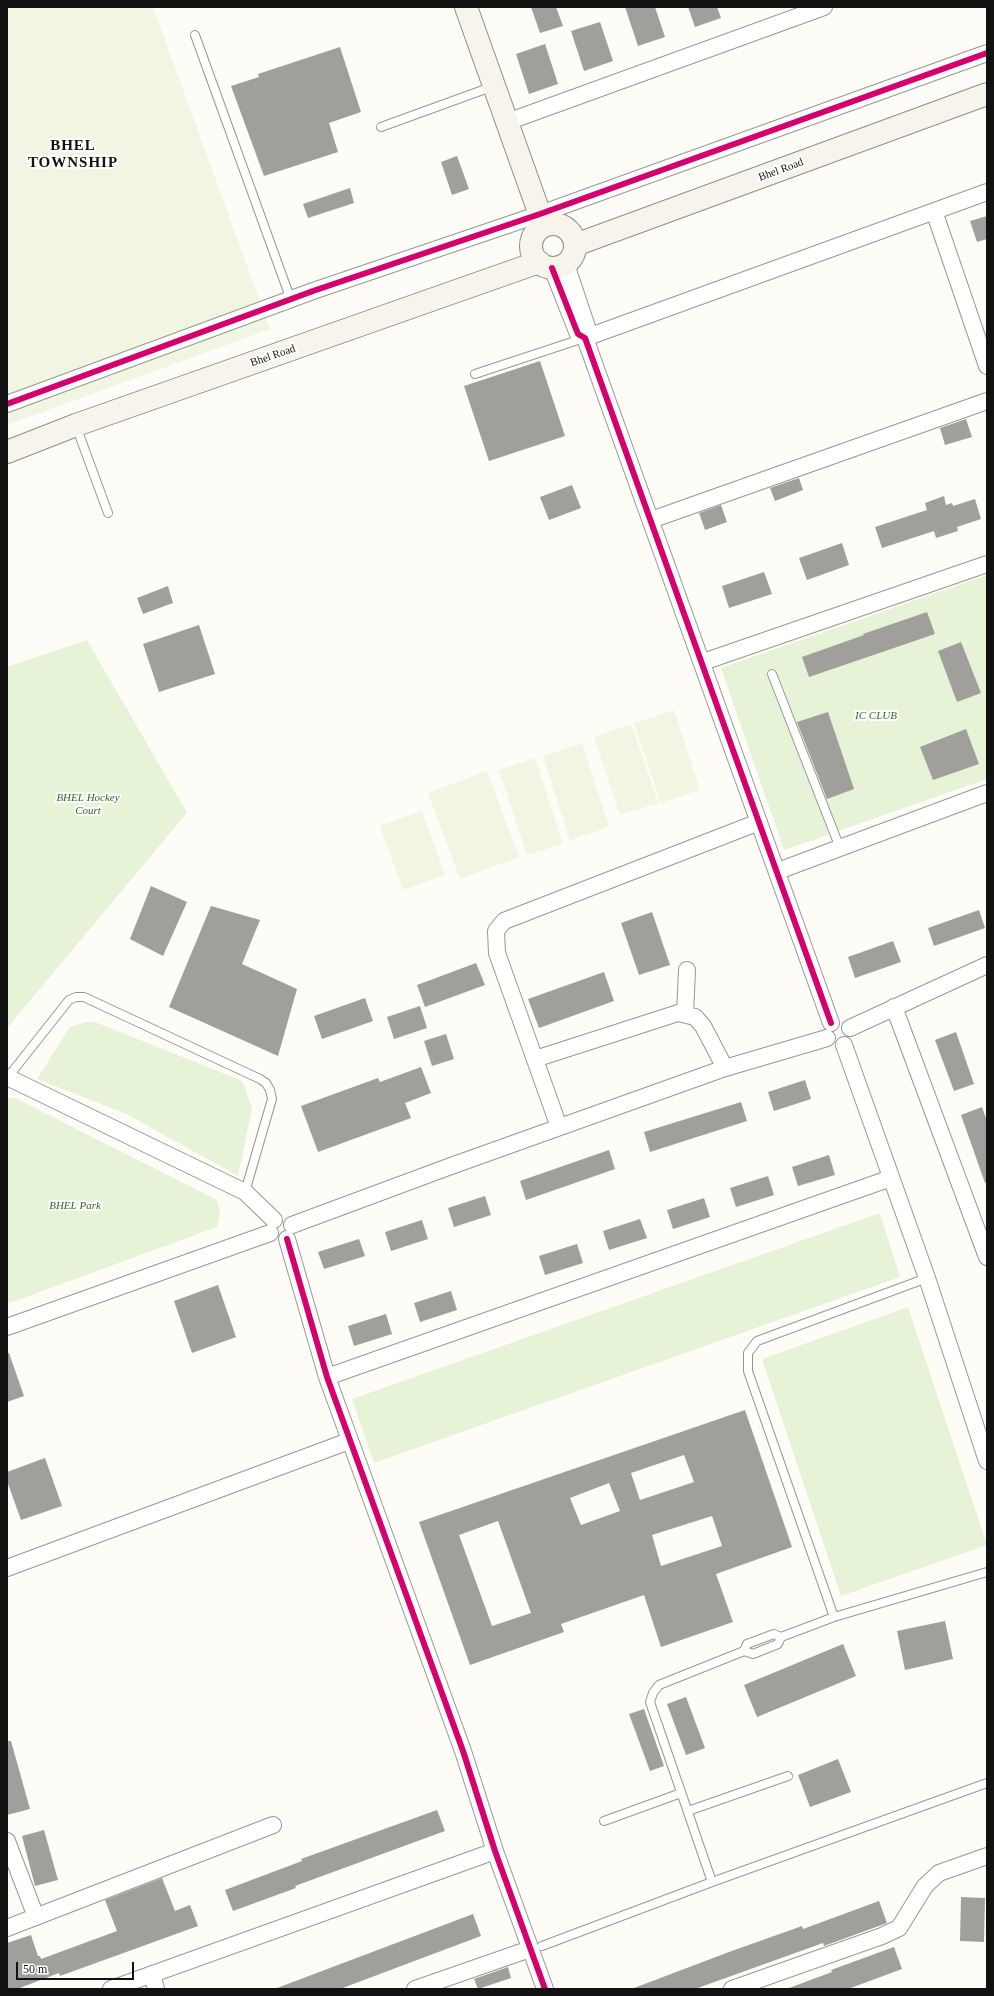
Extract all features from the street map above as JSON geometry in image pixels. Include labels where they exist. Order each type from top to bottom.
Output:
[{"type":"street","points":[[466,7],[542,220],[531,243],[532,250],[558,260],[588,330],[585,338],[778,872],[829,1030],[832,1044],[844,1045]]},
{"type":"street","points":[[507,122],[824,7]]},
{"type":"street","points":[[7,404],[291,300],[542,220],[987,53]]},
{"type":"street","name":"Bhel Road","points":[[7,452],[76,425],[558,260],[987,94]]},
{"type":"street","points":[[585,338],[987,192]]},
{"type":"street","points":[[934,211],[987,366]]},
{"type":"street","points":[[542,220],[551,224],[565,227],[574,238],[558,260]]},
{"type":"street","points":[[651,520],[987,401]]},
{"type":"street","points":[[703,662],[987,564]]},
{"type":"street","points":[[778,872],[987,793]]},
{"type":"street","points":[[559,1127],[497,953],[496,931],[504,921],[759,822]]},
{"type":"street","points":[[850,1028],[987,965]]},
{"type":"street","points":[[685,1014],[687,970]]},
{"type":"street","points":[[894,1007],[987,1257]]},
{"type":"street","points":[[535,1059],[668,1016],[685,1014],[695,1017],[702,1026],[725,1068]]},
{"type":"street","points":[[7,1077],[245,1192],[272,1226],[275,1239],[559,1127],[829,1030],[836,1021],[844,1022],[850,1028],[851,1036],[844,1045]]},
{"type":"street","points":[[844,1045],[927,1278],[987,1459]]},
{"type":"street","points":[[327,1377],[891,1178]]},
{"type":"street","points":[[7,1327],[272,1226]]},
{"type":"street","points":[[290,1232],[327,1377],[463,1751],[496,1851],[536,1948],[545,1989]]},
{"type":"street","points":[[7,1568],[349,1441]]},
{"type":"street","points":[[7,1928],[273,1825]]},
{"type":"street","points":[[7,1841],[36,1917]]},
{"type":"street","points":[[111,1989],[496,1851]]},
{"type":"street","points":[[732,1989],[882,1936],[899,1928],[925,1886],[939,1873],[987,1856]]},
{"type":"street","points":[[415,1989],[536,1948]]},
{"type":"street","points":[[152,1974],[156,1989]]},
{"type":"lane","points":[[195,35],[291,300]]},
{"type":"lane","points":[[381,127],[494,86]]},
{"type":"lane","points":[[475,374],[585,338]]},
{"type":"lane","points":[[76,425],[108,513]]},
{"type":"lane","points":[[772,674],[840,848]]},
{"type":"lane","points":[[7,1077],[69,1000],[76,997],[84,997],[260,1079],[266,1083],[270,1090],[272,1099],[245,1192]]},
{"type":"lane","points":[[834,1617],[748,1371],[748,1353],[757,1341],[927,1278]]},
{"type":"lane","points":[[712,1882],[650,1702],[653,1693],[659,1685],[744,1651],[754,1654],[778,1644],[781,1637],[834,1617],[987,1572]]},
{"type":"lane","points":[[688,1811],[788,1776]]},
{"type":"lane","points":[[536,1948],[712,1882],[987,1783]]},
{"type":"lane","points":[[604,1821],[681,1793]]},
{"type":"green space","points":[[7,7],[153,7],[270,329],[7,425]]},
{"type":"green space","name":"IC CLUB","points":[[987,575],[987,779],[784,850],[721,668]]},
{"type":"green space","name":"BHEL Hockey Court","points":[[87,640],[187,813],[7,1028],[7,667]]},
{"type":"green space","points":[[674,710],[700,790],[661,803],[634,723]]},
{"type":"green space","points":[[631,724],[658,803],[620,815],[594,737]]},
{"type":"green space","points":[[582,743],[609,827],[570,840],[543,756]]},
{"type":"green space","points":[[535,758],[563,844],[527,855],[499,770]]},
{"type":"green space","points":[[487,771],[519,857],[460,879],[428,793]]},
{"type":"green space","points":[[422,811],[445,875],[403,890],[380,826]]},
{"type":"green space","points":[[86,1022],[95,1022],[240,1080],[244,1085],[252,1109],[238,1176],[126,1114],[37,1079],[70,1027]]},
{"type":"green space","name":"BHEL Park","points":[[7,1098],[15,1098],[217,1200],[220,1214],[217,1227],[7,1304]]},
{"type":"green space","points":[[880,1213],[900,1277],[374,1463],[352,1399]]},
{"type":"green space","points":[[908,1307],[987,1545],[841,1596],[762,1359]]},
{"type":"building","points":[[531,7],[556,7],[563,26],[540,33]]},
{"type":"building","points":[[625,7],[655,7],[665,37],[638,46]]},
{"type":"building","points":[[688,7],[717,7],[721,18],[695,27]]},
{"type":"building","points":[[600,22],[613,61],[584,71],[571,31]]},
{"type":"building","points":[[545,44],[558,84],[529,94],[516,54]]},
{"type":"building","points":[[340,47],[361,112],[329,123],[338,152],[264,176],[231,86],[259,77],[258,74]]},
{"type":"building","points":[[457,156],[469,189],[452,195],[441,162]]},
{"type":"building","points":[[350,188],[354,203],[308,218],[303,204]]},
{"type":"building","points":[[987,216],[987,239],[977,242],[970,221]]},
{"type":"building","points":[[540,361],[565,436],[489,461],[464,386]]},
{"type":"building","points":[[966,419],[972,437],[945,445],[940,428]]},
{"type":"building","points":[[799,478],[803,490],[775,501],[770,488]]},
{"type":"building","points":[[572,485],[581,508],[549,520],[540,497]]},
{"type":"building","points":[[944,496],[946,505],[952,503],[953,506],[975,499],[981,519],[957,527],[958,531],[936,538],[934,531],[882,548],[875,527],[927,510],[925,503]]},
{"type":"building","points":[[721,505],[727,522],[705,530],[699,513]]},
{"type":"building","points":[[842,543],[849,565],[807,580],[799,558]]},
{"type":"building","points":[[764,572],[772,594],[729,608],[722,586]]},
{"type":"building","points":[[168,586],[173,603],[143,614],[137,598]]},
{"type":"building","points":[[927,612],[935,634],[809,677],[802,657]]},
{"type":"building","points":[[199,625],[215,674],[159,692],[143,644]]},
{"type":"building","points":[[961,642],[981,693],[957,702],[938,651]]},
{"type":"building","points":[[828,712],[854,789],[827,799],[797,722]]},
{"type":"building","points":[[966,729],[979,764],[933,780],[920,747]]},
{"type":"building","points":[[151,886],[187,902],[163,956],[130,939]]},
{"type":"building","points":[[211,906],[260,920],[242,964],[297,989],[278,1056],[169,1007]]},
{"type":"building","points":[[979,910],[985,928],[934,946],[928,928]]},
{"type":"building","points":[[652,912],[670,965],[639,975],[621,923]]},
{"type":"building","points":[[893,941],[901,962],[855,978],[848,957]]},
{"type":"building","points":[[476,963],[485,985],[425,1007],[417,985]]},
{"type":"building","points":[[604,972],[614,1001],[539,1028],[528,999]]},
{"type":"building","points":[[365,998],[373,1021],[322,1039],[314,1016]]},
{"type":"building","points":[[420,1006],[427,1028],[394,1039],[387,1017]]},
{"type":"building","points":[[956,1032],[974,1084],[954,1091],[935,1040]]},
{"type":"building","points":[[446,1034],[454,1059],[432,1066],[424,1041]]},
{"type":"building","points":[[421,1067],[431,1093],[405,1103],[411,1118],[318,1152],[301,1106],[378,1078],[380,1082]]},
{"type":"building","points":[[805,1080],[811,1099],[774,1111],[768,1092]]},
{"type":"building","points":[[741,1102],[747,1121],[650,1152],[644,1132]]},
{"type":"building","points":[[982,1107],[987,1121],[987,1183],[985,1183],[961,1115]]},
{"type":"building","points":[[609,1150],[615,1169],[526,1200],[520,1181]]},
{"type":"building","points":[[829,1155],[835,1175],[798,1186],[792,1167]]},
{"type":"building","points":[[768,1176],[774,1195],[736,1207],[730,1188]]},
{"type":"building","points":[[485,1196],[491,1215],[454,1227],[448,1208]]},
{"type":"building","points":[[704,1198],[710,1217],[673,1229],[667,1210]]},
{"type":"building","points":[[640,1219],[647,1238],[609,1250],[603,1231]]},
{"type":"building","points":[[422,1220],[428,1239],[391,1251],[385,1232]]},
{"type":"building","points":[[359,1239],[365,1256],[324,1269],[318,1252]]},
{"type":"building","points":[[577,1244],[583,1263],[545,1275],[539,1256]]},
{"type":"building","points":[[218,1285],[236,1337],[192,1353],[174,1301]]},
{"type":"building","points":[[451,1291],[457,1310],[420,1322],[414,1303]]},
{"type":"building","points":[[386,1314],[392,1334],[354,1346],[348,1326]]},
{"type":"building","points":[[7,1353],[9,1353],[24,1396],[7,1402]]},
{"type":"building","points":[[745,1410],[792,1547],[716,1574],[733,1622],[661,1647],[644,1595],[561,1624],[564,1632],[470,1665],[419,1522]],"holes":[[[684,1455],[694,1482],[640,1500],[631,1473]],[[609,1483],[620,1511],[581,1525],[570,1498]],[[712,1516],[722,1546],[661,1566],[652,1535]],[[498,1521],[531,1613],[492,1626],[459,1535]]]},
{"type":"building","points":[[45,1458],[62,1506],[21,1520],[7,1481],[7,1472]]},
{"type":"building","points":[[945,1621],[953,1659],[905,1670],[897,1631]]},
{"type":"building","points":[[843,1644],[856,1676],[757,1717],[744,1685]]},
{"type":"building","points":[[686,1697],[705,1748],[686,1755],[667,1704]]},
{"type":"building","points":[[644,1709],[664,1766],[650,1771],[629,1714]]},
{"type":"building","points":[[7,1741],[11,1741],[30,1809],[7,1815]]},
{"type":"building","points":[[838,1759],[851,1792],[810,1807],[798,1775]]},
{"type":"building","points":[[437,1810],[445,1831],[295,1886],[296,1888],[233,1911],[225,1890],[302,1861],[301,1859]]},
{"type":"building","points":[[44,1830],[58,1880],[35,1886],[22,1836]]},
{"type":"building","points":[[162,1878],[175,1911],[190,1905],[198,1926],[60,1976],[59,1973],[17,1989],[7,1989],[7,1943],[31,1935],[38,1956],[40,1956],[41,1959],[117,1931],[105,1900]]},
{"type":"building","points":[[961,1897],[985,1898],[984,1942],[960,1941]]},
{"type":"building","points":[[879,1901],[887,1923],[824,1946],[823,1943],[695,1989],[634,1989],[729,1952],[802,1926],[803,1929]]},
{"type":"building","points":[[473,1914],[481,1936],[340,1989],[277,1988]]},
{"type":"building","points":[[894,1947],[902,1969],[848,1989],[789,1989],[832,1972],[831,1970]]},
{"type":"building","points":[[508,1967],[511,1978],[478,1989],[474,1979]]},
{"type":"cycle path","points":[[7,404],[313,291],[540,214],[987,53]]},
{"type":"cycle path","points":[[552,268],[578,334],[585,338],[831,1023]]},
{"type":"cycle path","points":[[287,1239],[327,1377],[463,1751],[495,1851],[545,1989]]},
{"type":"district","name":"BHEL TOWNSHIP","points":[[73,154]]}]
